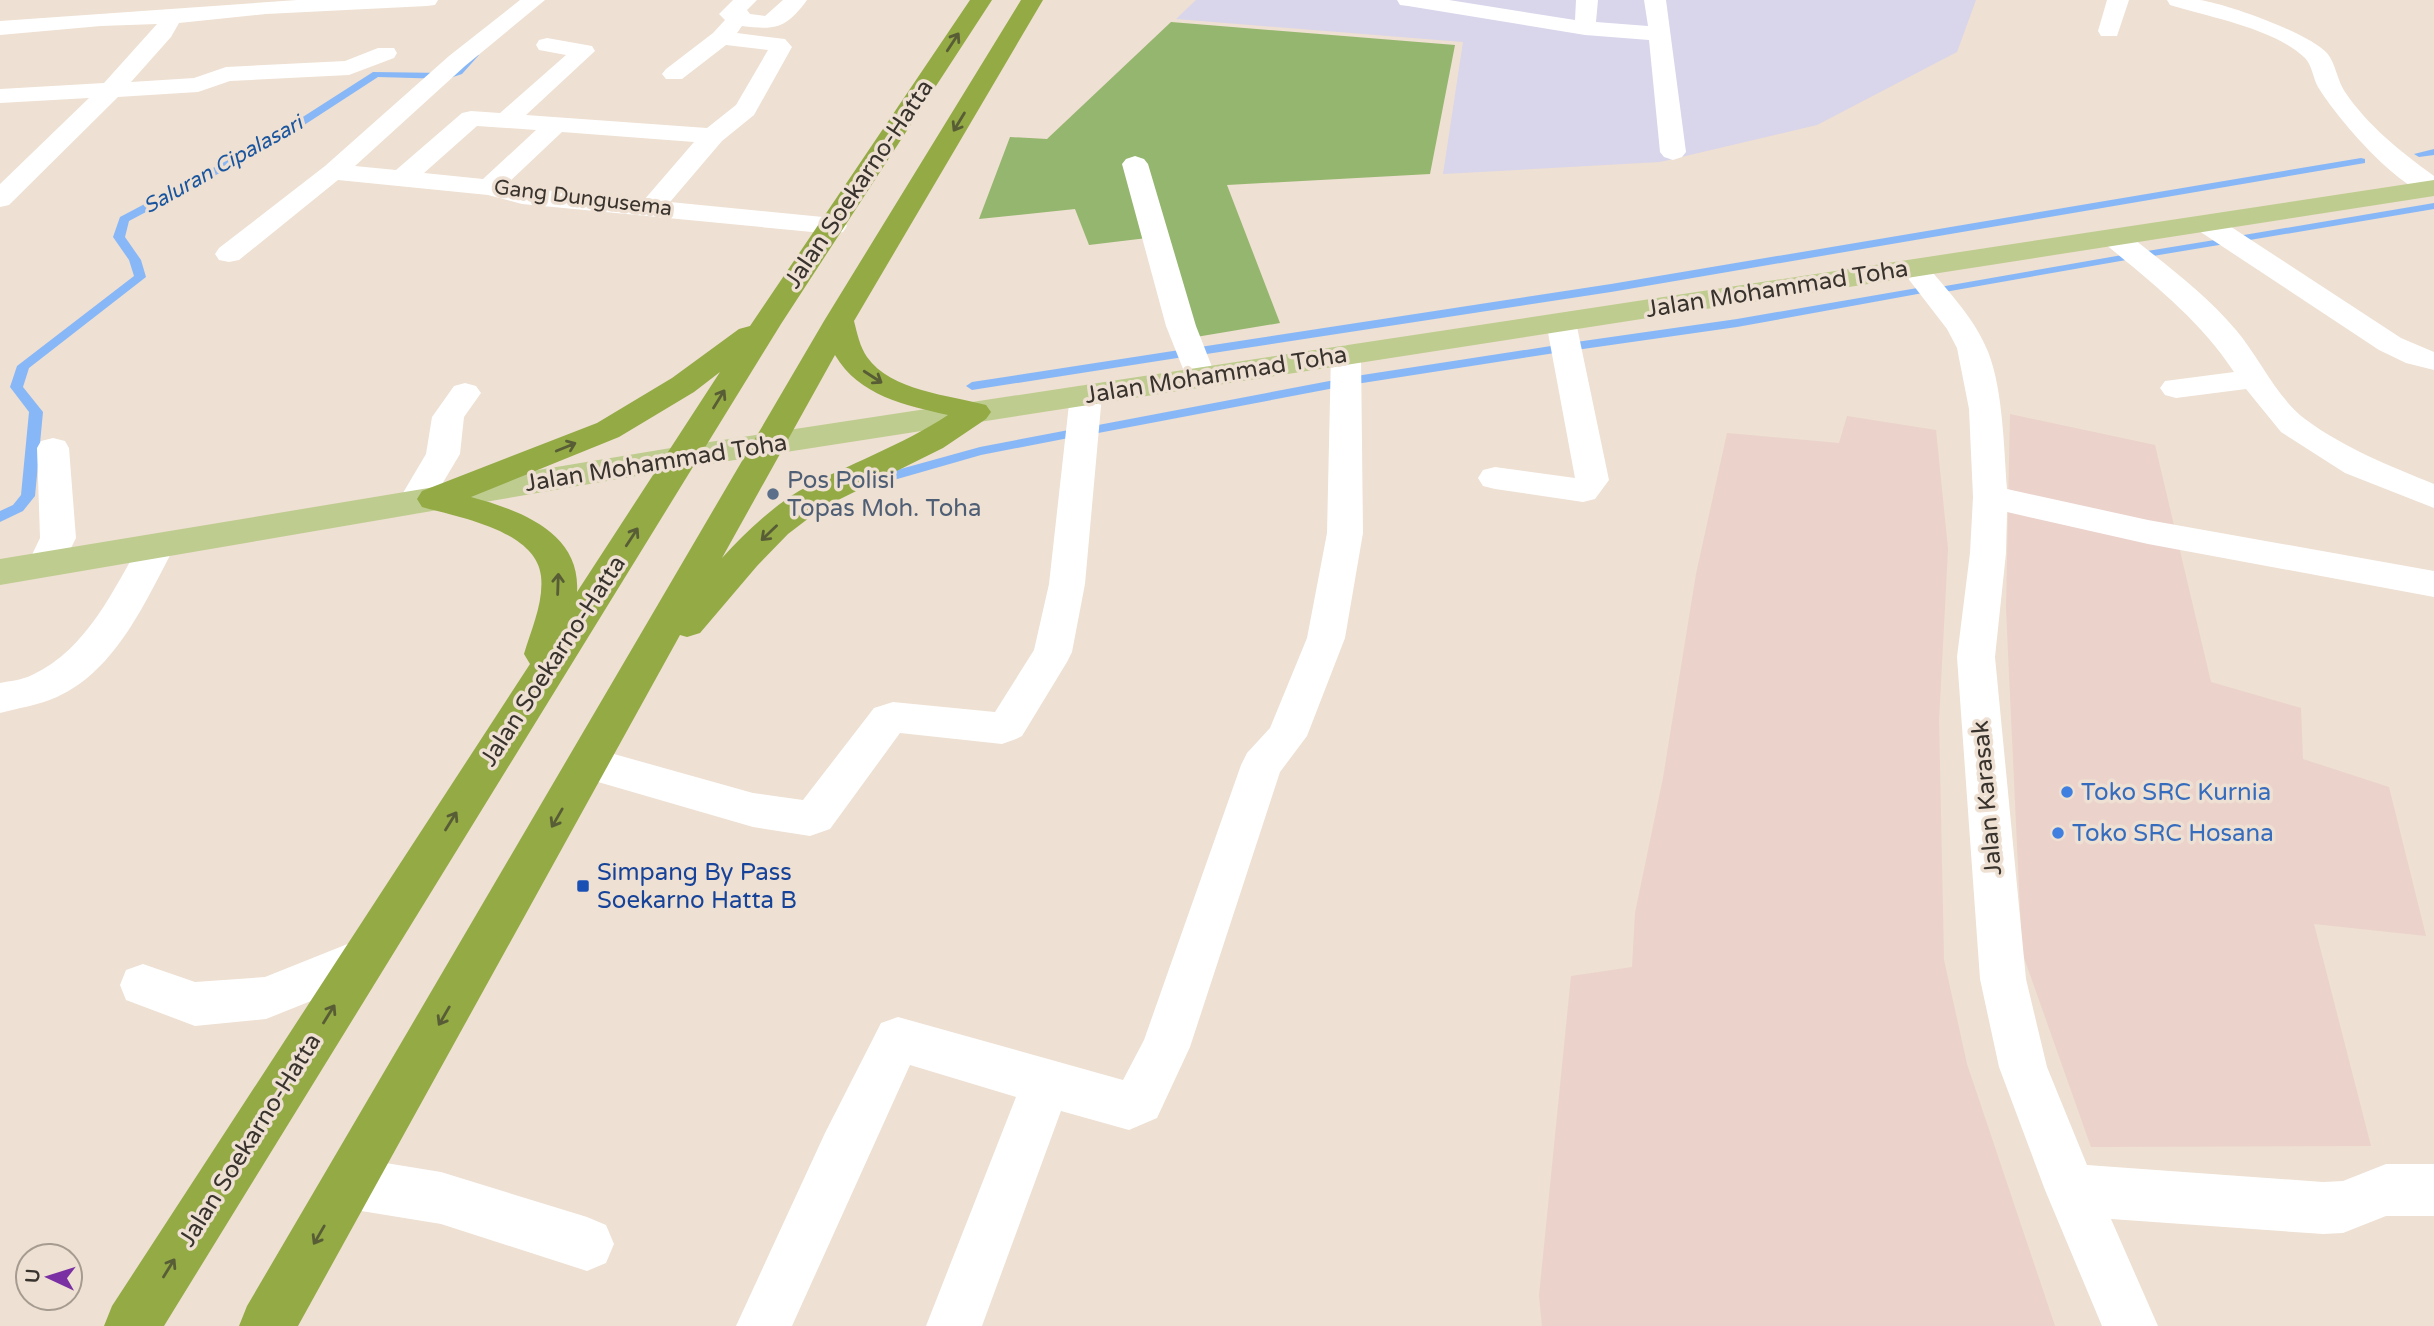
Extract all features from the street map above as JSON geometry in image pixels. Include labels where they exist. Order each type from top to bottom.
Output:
[{"type":"highway","name":"Jalan Soekarno-Hatta","points":[[132,1326],[766,324],[981,0]]},
{"type":"highway","name":"Jalan Soekarno-Hatta","points":[[267,1326],[839,321],[1032,0]]},
{"type":"highway","points":[[839,321],[846,347],[858,366],[867,374],[907,394],[975,412]]},
{"type":"highway","points":[[424,501],[608,430],[682,385],[766,324]]},
{"type":"highway","points":[[626,694],[744,557],[776,526],[810,500],[931,441],[975,412]]},
{"type":"highway","points":[[424,501],[473,508],[508,521],[536,537],[555,561],[559,583],[556,609],[529,697]]},
{"type":"main road","name":"Jalan Mohammad Toha","points":[[0,572],[683,457],[2433,188]]},
{"type":"street","points":[[4,38],[34,24],[57,0]]},
{"type":"street","points":[[34,24],[427,0]]},
{"type":"street","points":[[229,254],[267,221],[333,172],[483,38],[534,0]]},
{"type":"street","points":[[674,74],[721,38],[741,10],[770,23],[796,0]]},
{"type":"street","points":[[1408,0],[1585,28],[1660,34]]},
{"type":"street","points":[[1585,28],[1587,0]]},
{"type":"street","points":[[1655,0],[1673,152]]},
{"type":"street","points":[[2109,31],[2118,0]]},
{"type":"street","points":[[2178,0],[2277,31],[2302,45],[2318,57],[2328,84],[2351,118],[2386,153],[2433,188]]},
{"type":"street","points":[[0,199],[110,91],[163,32],[172,17]]},
{"type":"street","points":[[651,208],[713,136],[745,110],[781,47],[777,44],[721,38]]},
{"type":"street","points":[[506,120],[584,51],[547,45]]},
{"type":"street","points":[[0,96],[198,85],[226,74],[349,68],[442,77]]},
{"type":"street","points":[[403,178],[469,118],[713,136]]},
{"type":"street","points":[[489,187],[558,123]]},
{"type":"street","points":[[1135,164],[1181,326],[1200,377]]},
{"type":"street","name":"Gang Dungusema","points":[[333,172],[489,187],[522,196],[833,226]]},
{"type":"street","points":[[2206,223],[2390,344],[2417,357],[2434,361]]},
{"type":"street","points":[[2114,237],[2194,303],[2226,337],[2292,425],[2357,465],[2434,497]]},
{"type":"street","name":"Jalan Karasak","points":[[1914,268],[1961,327],[1972,348],[1985,409],[1990,497],[1976,657],[2003,979],[2023,1067],[2070,1190],[2130,1326]]},
{"type":"street","points":[[1495,478],[1583,491],[1592,480],[1560,322]]},
{"type":"street","points":[[764,1326],[843,1151],[898,1039],[1129,1106],[1139,1101],[1166,1047],[1262,765],[1287,736],[1326,638],[1345,533],[1346,355]]},
{"type":"street","points":[[2176,388],[2255,379]]},
{"type":"street","points":[[424,501],[443,454],[448,417],[465,393]]},
{"type":"street","points":[[589,763],[753,810],[810,819],[815,817],[892,717],[1002,728],[1008,725],[1054,652],[1067,583],[1086,395]]},
{"type":"street","points":[[45,565],[58,538],[53,448]]},
{"type":"street","points":[[1990,497],[2148,532],[2434,584]]},
{"type":"street","points":[[0,698],[45,687],[68,673],[95,649],[157,546]]},
{"type":"street","points":[[143,985],[195,1004],[267,998],[365,958]]},
{"type":"street","points":[[954,1326],[1046,1083]]},
{"type":"street","points":[[349,1183],[441,1198],[587,1244]]},
{"type":"street","points":[[2070,1190],[2323,1208],[2343,1207],[2386,1190],[2434,1190]]},
{"type":"shaded area","points":[[1196,0],[1976,0],[1957,52],[1817,125],[1660,162],[1443,174],[1463,42],[1176,19]]},
{"type":"shaded area","points":[[2010,414],[2155,445],[2211,682],[2301,708],[2303,759],[2389,787],[2426,936],[2314,924],[2371,1146],[2091,1147],[2022,952],[2006,609]]},
{"type":"shaded area","points":[[1847,416],[1936,430],[1948,549],[1939,720],[1944,960],[1967,1064],[2055,1326],[1542,1326],[1539,1296],[1571,976],[1632,967],[1635,913],[1663,778],[1696,574],[1727,433],[1839,443]]},
{"type":"green space","points":[[1171,22],[1455,45],[1430,174],[1227,185],[1280,323],[1178,340],[1147,238],[1089,245],[1075,209],[979,219],[1010,137],[1047,139]]},
{"type":"waterway","name":"Saluran Cipalasari","points":[[0,517],[18,508],[28,496],[36,412],[16,387],[23,366],[140,277],[135,260],[119,237],[124,219],[274,140],[376,74],[447,76],[459,72],[474,55]]},
{"type":"waterway","points":[[2419,154],[2434,152]]},
{"type":"waterway","points":[[1200,351],[1611,288],[2361,161]]},
{"type":"waterway","points":[[2238,239],[2434,206]]},
{"type":"waterway","points":[[2141,255],[2227,241]]},
{"type":"waterway","points":[[1939,289],[2128,257]]},
{"type":"waterway","points":[[1576,346],[1737,323],[1929,290]]},
{"type":"waterway","points":[[1356,380],[1551,350]]},
{"type":"waterway","points":[[972,386],[1186,353]]},
{"type":"waterway","points":[[1093,430],[1340,383]]},
{"type":"waterway","points":[[873,481],[980,451],[1074,433]]},
{"type":"place","name":"Pos Polisi Topas Moh. Toha","points":[[773,494]]},
{"type":"place","name":"Toko SRC Kurnia","points":[[2067,792]]},
{"type":"place","name":"Toko SRC Hosana","points":[[2058,833]]},
{"type":"place","name":"Simpang By Pass Soekarno Hatta B","points":[[583,886]]}]
